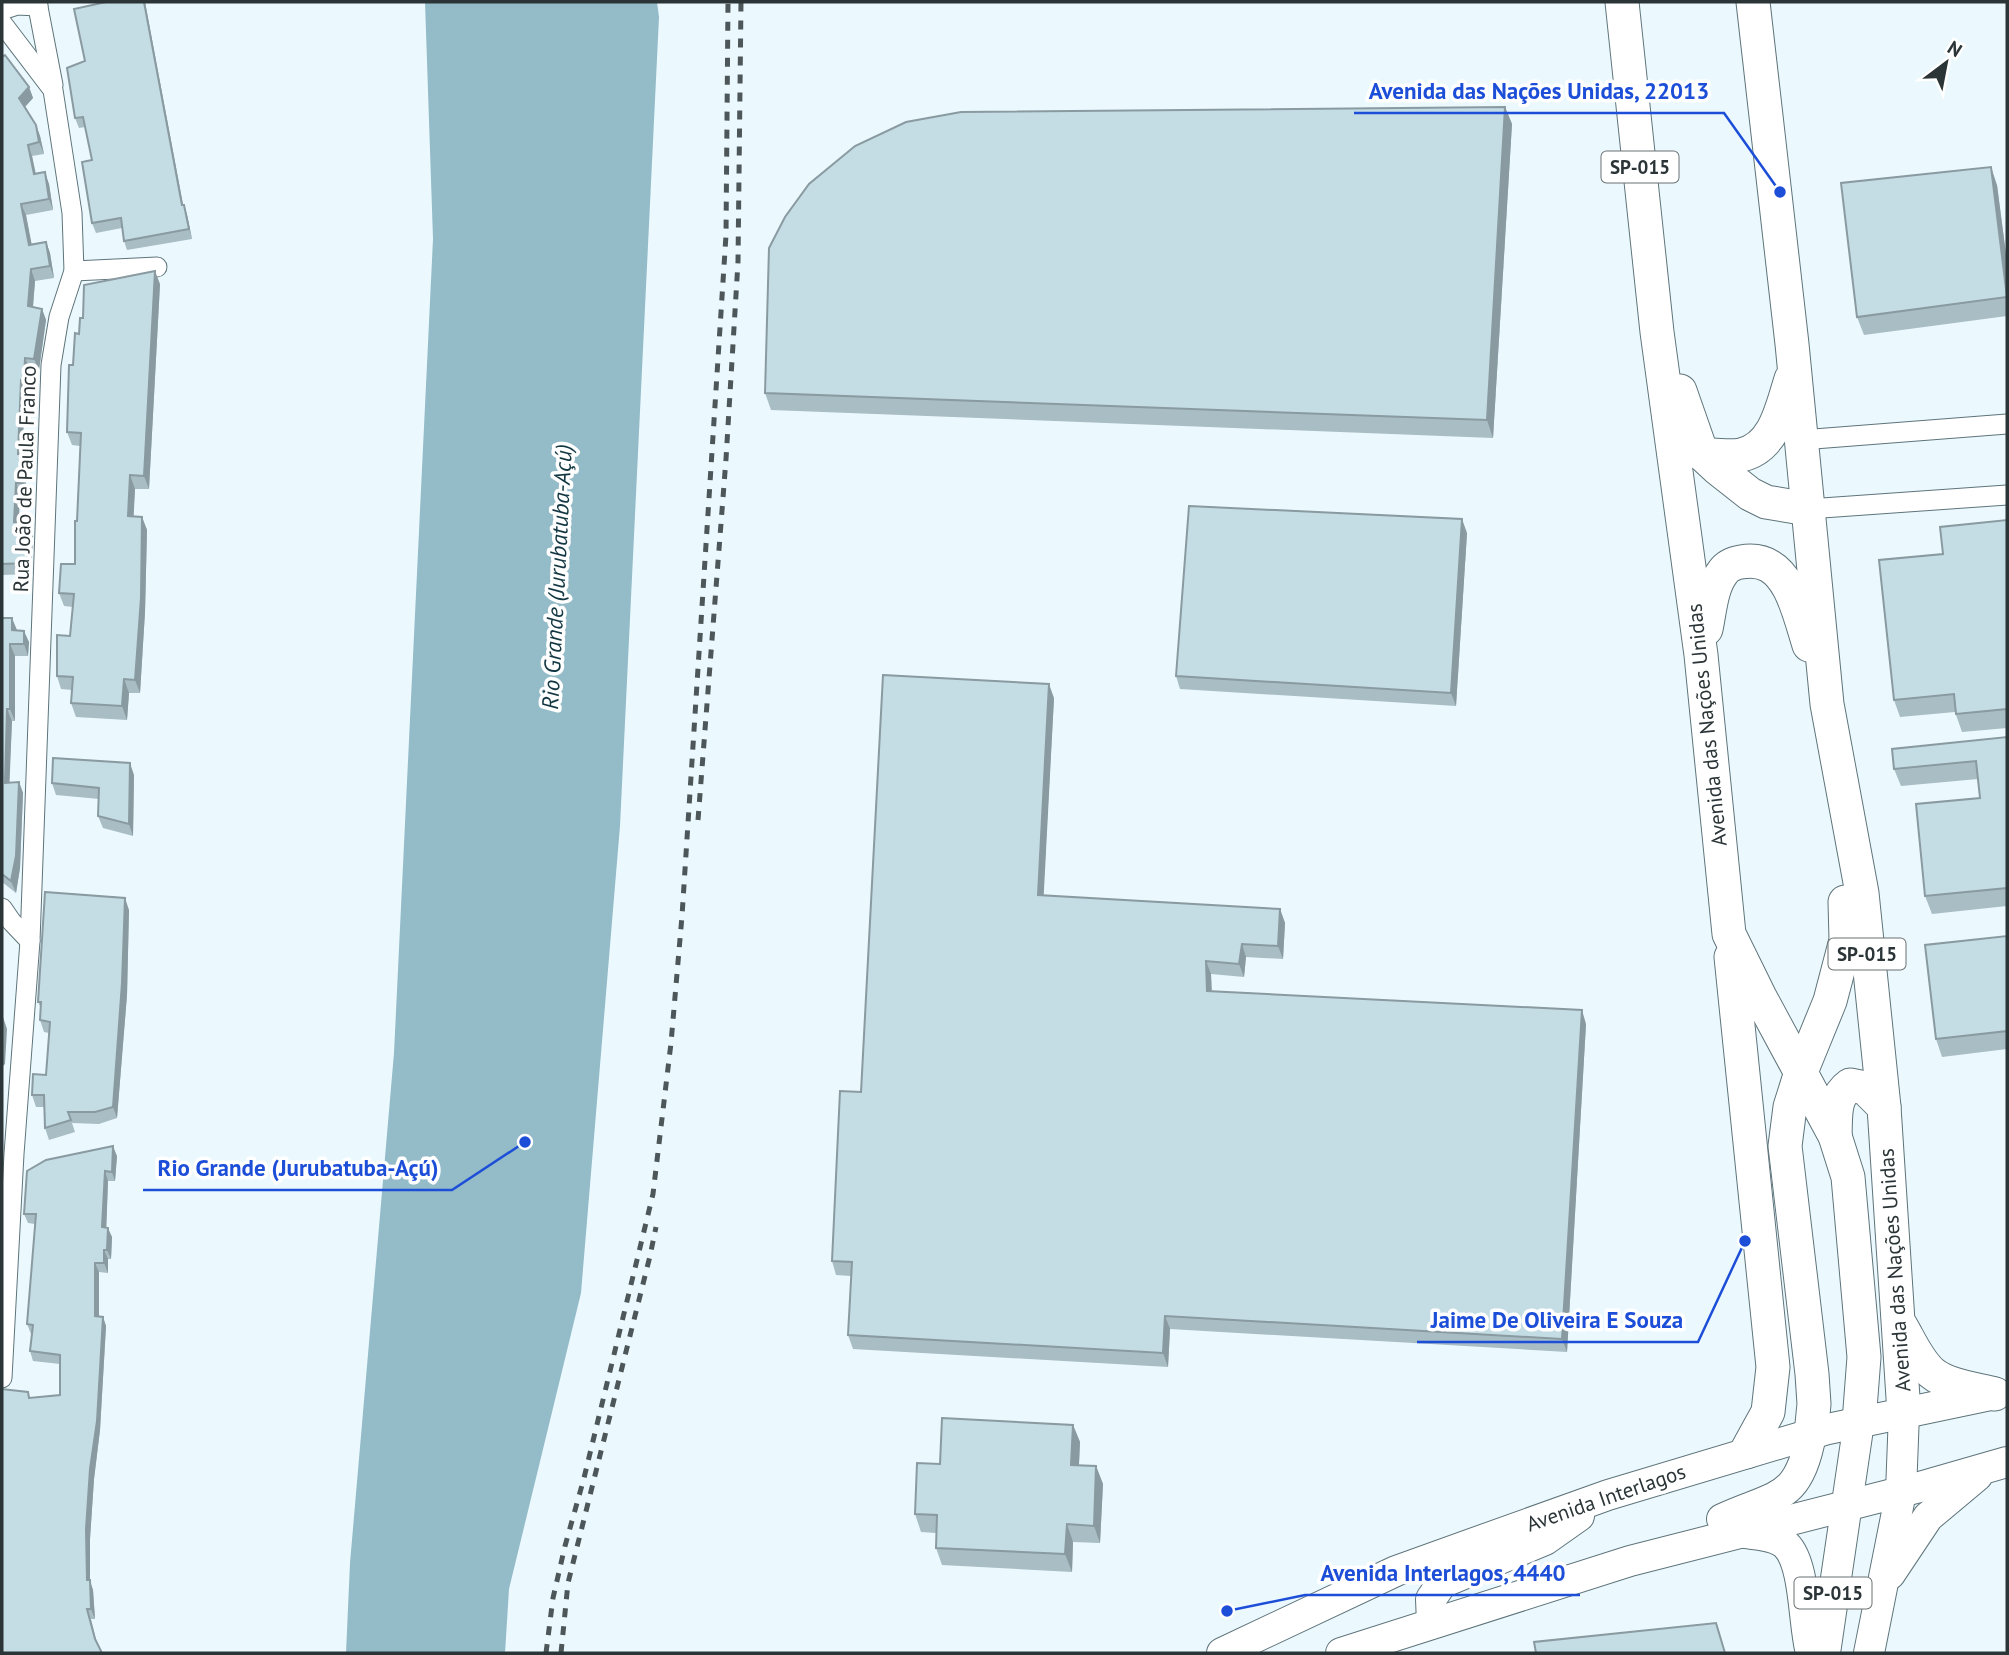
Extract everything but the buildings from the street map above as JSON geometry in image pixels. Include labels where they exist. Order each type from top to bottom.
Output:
[{"type":"highway","name":"Avenida das Nações Unidas","points":[[1622,2],[1657,332],[1701,655],[1729,934],[1835,1136],[1848,1177],[1864,1357],[1859,1422]]},
{"type":"highway","name":"Avenida das Nações Unidas","points":[[1752,2],[1794,368],[1827,704],[1862,893],[1884,1107],[1904,1413]]},
{"type":"highway","points":[[1657,332],[1702,454],[1750,494],[1766,502],[1808,509]]},
{"type":"highway","points":[[1702,454],[1740,455],[1751,452],[1764,442],[1777,422],[1794,368]]},
{"type":"highway","points":[[1701,655],[1714,589],[1723,570],[1735,563],[1754,560],[1764,562],[1778,572],[1790,589],[1827,704]]},
{"type":"highway","points":[[1811,1434],[1814,1404],[1812,1374],[1785,1146],[1790,1107],[1830,1001],[1846,940],[1844,802]]},
{"type":"highway","points":[[1729,934],[1773,1367],[1769,1412],[1746,1452]]},
{"type":"highway","points":[[1835,1136],[1838,1099],[1850,1085],[1865,1088],[1884,1107]]},
{"type":"highway","points":[[1897,1320],[1917,1355],[1932,1373],[1950,1382],[2001,1393]]},
{"type":"main road","name":"Avenida Interlagos","points":[[1222,1653],[1396,1571],[1608,1495],[1811,1434],[2001,1393]]},
{"type":"main road","name":"SP-015","points":[[1869,1653],[1901,1492],[1904,1413]]},
{"type":"main road","name":"SP-015","points":[[1825,1653],[1859,1422]]},
{"type":"main road","points":[[1630,1560],[1729,1516],[1762,1505],[1786,1491],[1801,1474],[1811,1434]]},
{"type":"main road","points":[[1341,1653],[1630,1560],[1901,1492],[1999,1464]]},
{"type":"main road","points":[[1879,1604],[1893,1567],[1928,1517],[1999,1464]]},
{"type":"main road","points":[[1432,1623],[1431,1599],[1443,1583],[1545,1540],[1608,1495]]},
{"type":"main road","points":[[1741,1532],[1771,1537],[1785,1544],[1792,1553],[1798,1569],[1811,1653]]},
{"type":"street","points":[[2,10],[17,5],[38,4],[53,90]]},
{"type":"street","name":"Rua João de Paula Franco","points":[[2,23],[53,90],[72,213],[74,271],[59,317],[51,365],[30,940],[14,1154],[2,1378]]},
{"type":"street","points":[[74,271],[157,267]]},
{"type":"street","points":[[1801,440],[2007,424]]},
{"type":"street","points":[[1808,509],[2007,495]]},
{"type":"street","points":[[2,908],[30,940]]},
{"type":"street","points":[[2,1171],[14,1154]]},
{"type":"water","points":[[425,2],[657,2],[659,17],[620,826],[581,1293],[509,1589],[505,1653],[346,1653],[350,1563],[394,1053],[433,239]]},
{"type":"railway","points":[[546,1653],[553,1598],[565,1546],[653,1194],[671,1043],[682,916],[726,235],[728,2]]},
{"type":"railway","points":[[698,820],[726,459],[738,262],[741,2]]},
{"type":"railway","points":[[561,1653],[568,1583],[656,1227]]},
{"type":"place","name":"Avenida das Nações Unidas, 22013","points":[[1780,192]]},
{"type":"place","name":"Rio Grande (Jurubatuba-Açú)","points":[[525,1142]]},
{"type":"place","name":"Jaime De Oliveira E Souza","points":[[1745,1241]]},
{"type":"place","name":"Avenida Interlagos, 4440","points":[[1227,1611]]}]
